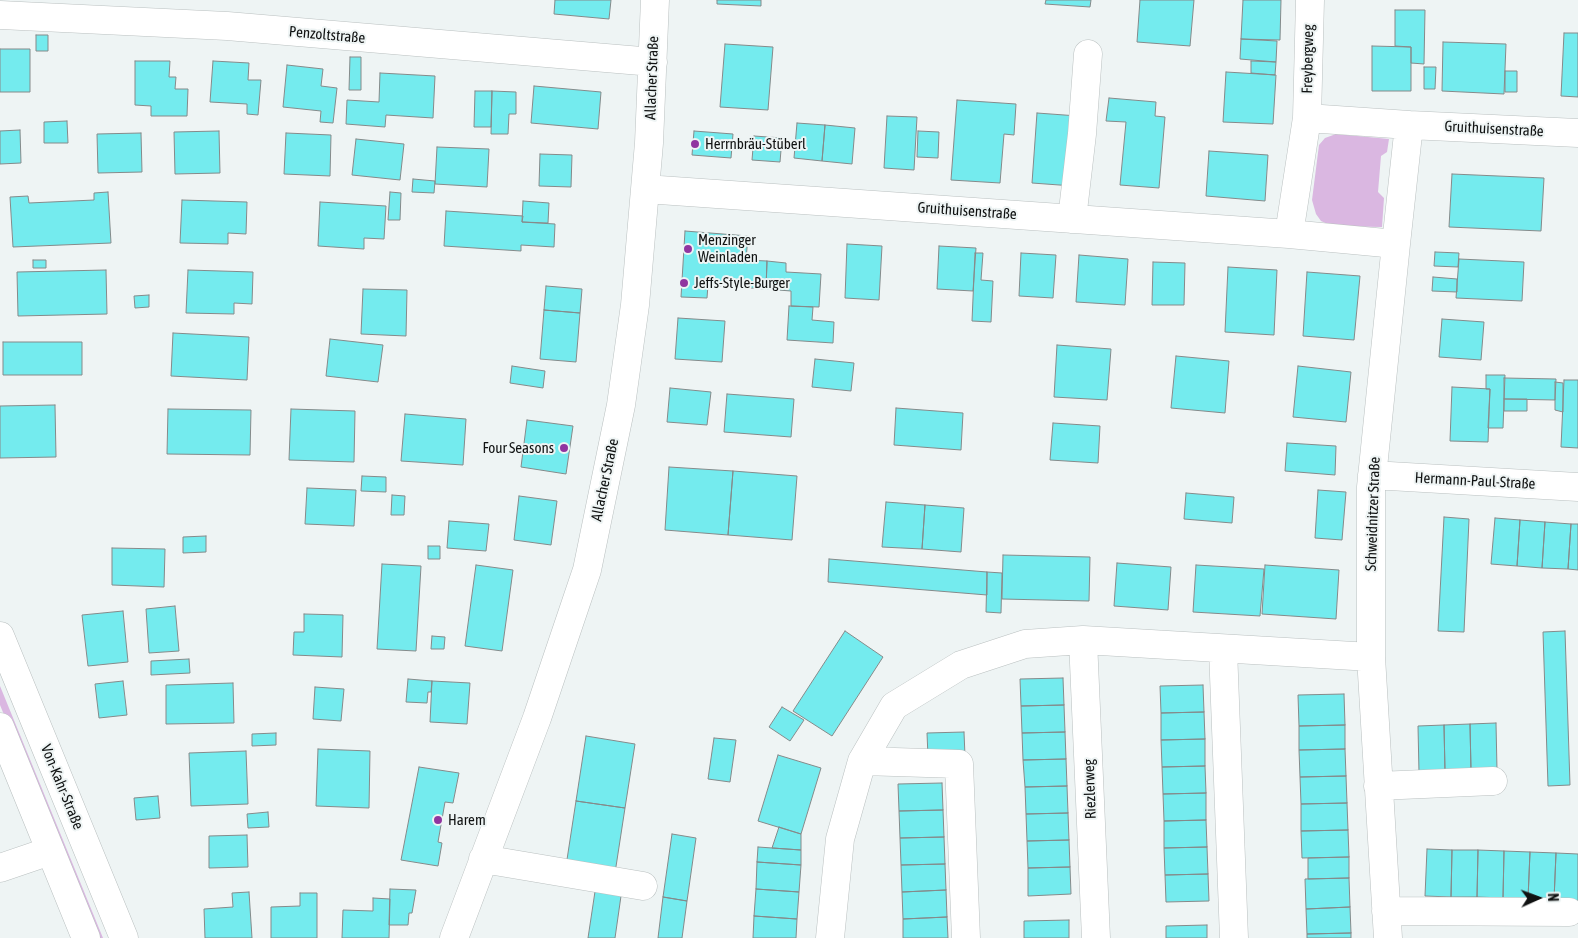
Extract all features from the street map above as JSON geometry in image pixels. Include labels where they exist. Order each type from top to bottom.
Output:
[{"type":"street","name":"Allacher Straße","points":[[454,938],[537,718],[587,570],[621,405],[635,305],[645,189],[656,0]]},
{"type":"street","name":"Freybergweg","points":[[1289,234],[1307,118],[1310,0]]},
{"type":"street","name":"Penzoltstraße","points":[[0,14],[227,26],[653,62]]},
{"type":"street","points":[[1072,218],[1082,134],[1088,54]]},
{"type":"street","name":"Gruithuisenstraße","points":[[1307,118],[1578,133]]},
{"type":"street","name":"Schweidnitzer Straße","points":[[1410,125],[1372,475],[1371,657],[1387,925],[1569,912]]},
{"type":"street","name":"Gruithuisenstraße","points":[[645,189],[1072,218],[1396,244]]},
{"type":"street","name":"Hermann-Paul-Straße","points":[[1372,475],[1578,487]]},
{"type":"street","name":"Von-Kahr-Straße","points":[[0,636],[124,938]]},
{"type":"street","points":[[830,938],[840,838],[862,762],[894,706],[961,665],[1025,644],[1083,640],[1371,657]]},
{"type":"street","name":"Riezlerweg","points":[[1083,640],[1096,938]]},
{"type":"street","points":[[1223,649],[1234,938]]},
{"type":"street","points":[[0,727],[86,938]]},
{"type":"street","points":[[862,762],[959,764],[966,938]]},
{"type":"street","points":[[1378,786],[1494,781]]},
{"type":"street","points":[[0,868],[50,851]]},
{"type":"street","points":[[483,859],[643,886]]},
{"type":"shaded area","points":[[1336,134],[1389,139],[1387,152],[1381,156],[1378,192],[1384,198],[1382,227],[1332,226],[1321,221],[1316,214],[1312,200],[1319,145],[1325,138]]},
{"type":"shaded area","points":[[0,686],[103,938],[95,938],[0,705]]},
{"type":"building","points":[[555,0],[611,0],[609,19],[554,14]]},
{"type":"building","points":[[717,0],[761,0],[761,6],[717,4]]},
{"type":"building","points":[[1046,0],[1091,0],[1090,7],[1045,4]]},
{"type":"building","points":[[1140,0],[1194,0],[1190,46],[1137,42]]},
{"type":"building","points":[[1243,0],[1281,0],[1280,40],[1241,39]]},
{"type":"building","points":[[1395,10],[1425,10],[1424,64],[1411,63],[1411,47],[1395,46]]},
{"type":"building","points":[[1564,33],[1578,33],[1578,97],[1561,96]]},
{"type":"building","points":[[36,35],[48,35],[48,51],[36,51]]},
{"type":"building","points":[[1241,39],[1277,41],[1276,62],[1240,59]]},
{"type":"building","points":[[1443,42],[1506,44],[1504,94],[1442,91]]},
{"type":"building","points":[[725,44],[773,47],[768,110],[720,107]]},
{"type":"building","points":[[1372,46],[1411,47],[1411,91],[1372,91]]},
{"type":"building","points":[[0,49],[30,49],[30,92],[0,92]]},
{"type":"building","points":[[350,57],[361,57],[361,90],[349,90]]},
{"type":"building","points":[[135,61],[170,61],[169,77],[176,77],[175,89],[188,89],[187,116],[151,116],[151,106],[135,105]]},
{"type":"building","points":[[213,61],[249,63],[248,80],[261,80],[258,115],[247,114],[247,104],[210,102]]},
{"type":"building","points":[[1251,61],[1276,62],[1275,75],[1251,73]]},
{"type":"building","points":[[287,65],[323,69],[321,86],[337,88],[333,123],[320,122],[321,111],[283,107]]},
{"type":"building","points":[[1424,67],[1436,67],[1435,89],[1424,89]]},
{"type":"building","points":[[1505,71],[1517,71],[1517,92],[1505,92]]},
{"type":"building","points":[[1226,72],[1276,75],[1273,124],[1223,122]]},
{"type":"building","points":[[380,73],[435,76],[433,118],[386,115],[385,127],[346,124],[347,100],[379,102]]},
{"type":"building","points":[[534,86],[601,92],[598,129],[531,123]]},
{"type":"building","points":[[475,91],[492,91],[491,127],[474,127]]},
{"type":"building","points":[[492,91],[516,92],[516,114],[509,114],[508,134],[491,134]]},
{"type":"building","points":[[1109,98],[1156,102],[1155,116],[1165,117],[1159,188],[1120,185],[1126,122],[1106,121]]},
{"type":"building","points":[[957,100],[1016,104],[1014,135],[1004,134],[1000,183],[951,180]]},
{"type":"building","points":[[1037,113],[1078,116],[1073,186],[1032,183]]},
{"type":"building","points":[[887,116],[917,117],[914,170],[884,168]]},
{"type":"building","points":[[67,121],[68,143],[44,143],[44,122]]},
{"type":"building","points":[[797,123],[825,125],[822,161],[794,158]]},
{"type":"building","points":[[825,125],[855,128],[852,164],[822,161]]},
{"type":"building","points":[[20,130],[21,163],[0,164],[0,131]]},
{"type":"building","points":[[219,131],[220,173],[175,174],[174,132]]},
{"type":"building","points":[[694,131],[733,134],[731,158],[692,155]]},
{"type":"building","points":[[918,131],[939,132],[938,158],[917,157]]},
{"type":"building","points":[[141,133],[142,172],[98,173],[97,134]]},
{"type":"building","points":[[286,133],[331,135],[330,176],[284,174]]},
{"type":"building","points":[[754,136],[782,138],[780,162],[752,160]]},
{"type":"building","points":[[356,139],[404,144],[400,180],[352,175]]},
{"type":"building","points":[[437,147],[489,149],[487,187],[435,184]]},
{"type":"building","points":[[1209,151],[1268,155],[1265,201],[1206,196]]},
{"type":"building","points":[[540,154],[572,155],[571,187],[539,186]]},
{"type":"building","points":[[1452,174],[1544,178],[1541,231],[1449,227]]},
{"type":"building","points":[[413,179],[435,181],[434,193],[412,192]]},
{"type":"building","points":[[108,192],[111,243],[13,247],[10,197],[28,196],[29,203],[94,200],[94,193]]},
{"type":"building","points":[[390,192],[401,193],[400,220],[388,220]]},
{"type":"building","points":[[182,200],[247,202],[246,234],[228,233],[228,244],[180,243]]},
{"type":"building","points":[[523,201],[549,203],[548,223],[522,222]]},
{"type":"building","points":[[320,202],[386,206],[384,239],[364,238],[364,249],[318,246]]},
{"type":"building","points":[[446,211],[523,216],[522,222],[555,224],[554,247],[521,245],[521,251],[444,246]]},
{"type":"building","points":[[685,231],[748,236],[746,260],[767,261],[766,289],[708,285],[707,298],[681,297]]},
{"type":"building","points":[[847,244],[882,246],[879,300],[845,298]]},
{"type":"building","points":[[939,246],[976,248],[973,291],[937,289]]},
{"type":"building","points":[[1435,252],[1459,253],[1458,267],[1434,266]]},
{"type":"building","points":[[975,253],[983,253],[981,280],[993,281],[991,322],[972,321]]},
{"type":"building","points":[[1021,253],[1056,255],[1053,298],[1019,296]]},
{"type":"building","points":[[1079,255],[1128,259],[1125,305],[1076,302]]},
{"type":"building","points":[[1459,259],[1524,262],[1522,301],[1456,298]]},
{"type":"building","points":[[33,260],[46,260],[46,268],[33,268]]},
{"type":"building","points":[[767,261],[786,263],[786,272],[821,274],[819,307],[791,306],[791,291],[766,289]]},
{"type":"building","points":[[1153,262],[1185,263],[1184,305],[1152,305]]},
{"type":"building","points":[[1228,267],[1277,270],[1274,335],[1225,332]]},
{"type":"building","points":[[106,270],[107,314],[18,316],[17,272]]},
{"type":"building","points":[[188,270],[253,272],[252,304],[234,303],[234,314],[186,313]]},
{"type":"building","points":[[1307,272],[1360,276],[1354,340],[1303,336]]},
{"type":"building","points":[[1433,277],[1457,279],[1457,292],[1432,291]]},
{"type":"building","points":[[546,286],[582,289],[580,313],[544,310]]},
{"type":"building","points":[[363,289],[407,290],[406,336],[361,334]]},
{"type":"building","points":[[149,295],[149,307],[135,308],[134,296]]},
{"type":"building","points":[[789,306],[813,307],[812,320],[834,322],[833,343],[787,340]]},
{"type":"building","points":[[544,310],[580,313],[576,362],[540,359]]},
{"type":"building","points":[[678,318],[725,321],[722,362],[675,359]]},
{"type":"building","points":[[1442,319],[1484,322],[1481,360],[1439,357]]},
{"type":"building","points":[[173,333],[249,337],[247,380],[171,376]]},
{"type":"building","points":[[330,339],[383,345],[378,382],[326,376]]},
{"type":"building","points":[[3,342],[82,342],[82,375],[3,375]]},
{"type":"building","points":[[1057,345],[1111,349],[1107,400],[1054,397]]},
{"type":"building","points":[[1176,356],[1229,361],[1225,413],[1171,408]]},
{"type":"building","points":[[815,359],[854,363],[851,391],[812,387]]},
{"type":"building","points":[[512,366],[545,371],[543,388],[510,383]]},
{"type":"building","points":[[1298,366],[1351,372],[1346,422],[1293,417]]},
{"type":"building","points":[[1486,375],[1505,375],[1503,428],[1488,428],[1490,389],[1486,389]]},
{"type":"building","points":[[1504,378],[1556,379],[1555,400],[1504,399]]},
{"type":"building","points":[[1564,380],[1578,380],[1578,448],[1561,447]]},
{"type":"building","points":[[1555,382],[1563,383],[1563,412],[1555,410]]},
{"type":"building","points":[[1452,387],[1490,389],[1488,442],[1450,441]]},
{"type":"building","points":[[670,388],[711,392],[707,425],[667,422]]},
{"type":"building","points":[[727,394],[794,399],[791,437],[724,432]]},
{"type":"building","points":[[1504,399],[1527,399],[1527,411],[1504,411]]},
{"type":"building","points":[[55,405],[56,457],[0,458],[0,406]]},
{"type":"building","points":[[896,408],[963,413],[961,450],[894,445]]},
{"type":"building","points":[[168,409],[251,410],[250,455],[167,454]]},
{"type":"building","points":[[291,409],[355,411],[354,462],[289,460]]},
{"type":"building","points":[[405,414],[466,419],[463,465],[401,461]]},
{"type":"building","points":[[527,420],[573,426],[566,474],[521,467]]},
{"type":"building","points":[[1053,423],[1100,426],[1098,463],[1050,460]]},
{"type":"building","points":[[1287,443],[1336,446],[1335,475],[1285,471]]},
{"type":"building","points":[[669,467],[733,471],[728,535],[665,530]]},
{"type":"building","points":[[733,471],[797,476],[792,540],[728,535]]},
{"type":"building","points":[[362,476],[386,477],[386,492],[361,491]]},
{"type":"building","points":[[307,488],[356,490],[354,526],[305,524]]},
{"type":"building","points":[[1318,490],[1346,492],[1342,540],[1315,538]]},
{"type":"building","points":[[1186,493],[1234,497],[1232,523],[1184,519]]},
{"type":"building","points":[[392,495],[405,496],[404,515],[391,515]]},
{"type":"building","points":[[519,496],[557,501],[551,545],[514,540]]},
{"type":"building","points":[[886,502],[925,505],[922,549],[882,547]]},
{"type":"building","points":[[925,505],[964,508],[961,552],[922,549]]},
{"type":"building","points":[[1444,517],[1469,519],[1464,632],[1438,631]]},
{"type":"building","points":[[1495,518],[1520,520],[1517,566],[1491,564]]},
{"type":"building","points":[[1520,520],[1545,522],[1542,568],[1517,566]]},
{"type":"building","points":[[449,521],[489,524],[486,551],[447,548]]},
{"type":"building","points":[[1545,522],[1571,524],[1568,569],[1542,568]]},
{"type":"building","points":[[1571,524],[1578,524],[1578,570],[1568,569]]},
{"type":"building","points":[[206,536],[206,552],[183,553],[183,537]]},
{"type":"building","points":[[428,546],[440,546],[440,559],[428,559]]},
{"type":"building","points":[[112,548],[165,549],[164,587],[112,585]]},
{"type":"building","points":[[1003,555],[1090,557],[1089,601],[1002,599]]},
{"type":"building","points":[[829,559],[987,572],[987,595],[828,582]]},
{"type":"building","points":[[1117,563],[1171,567],[1168,610],[1114,606]]},
{"type":"building","points":[[382,564],[421,566],[416,651],[377,649]]},
{"type":"building","points":[[476,565],[513,570],[502,651],[465,646]]},
{"type":"building","points":[[1196,565],[1264,569],[1260,616],[1193,612]]},
{"type":"building","points":[[1265,565],[1339,570],[1336,619],[1262,614]]},
{"type":"building","points":[[987,572],[1002,573],[1001,613],[986,612]]},
{"type":"building","points":[[175,606],[179,651],[149,653],[146,609]]},
{"type":"building","points":[[123,611],[128,662],[88,666],[82,615]]},
{"type":"building","points":[[304,614],[343,615],[342,657],[293,655],[294,632],[304,632]]},
{"type":"building","points":[[845,631],[883,657],[832,736],[793,711]]},
{"type":"building","points":[[1565,631],[1570,785],[1548,786],[1543,632]]},
{"type":"building","points":[[432,636],[445,637],[444,649],[431,649]]},
{"type":"building","points":[[189,659],[190,673],[151,675],[151,661]]},
{"type":"building","points":[[1063,678],[1064,705],[1021,706],[1020,679]]},
{"type":"building","points":[[408,679],[432,681],[427,703],[406,702]]},
{"type":"building","points":[[123,681],[127,715],[99,718],[95,684]]},
{"type":"building","points":[[432,681],[470,683],[467,724],[430,722]]},
{"type":"building","points":[[233,683],[234,723],[166,724],[166,685]]},
{"type":"building","points":[[1203,685],[1204,712],[1161,713],[1160,686]]},
{"type":"building","points":[[315,687],[344,689],[341,721],[313,719]]},
{"type":"building","points":[[1344,694],[1345,725],[1299,726],[1298,695]]},
{"type":"building","points":[[1064,705],[1065,732],[1022,733],[1021,706]]},
{"type":"building","points":[[782,707],[804,720],[790,741],[769,727]]},
{"type":"building","points":[[1204,712],[1205,739],[1161,740],[1161,713]]},
{"type":"building","points":[[1496,723],[1497,770],[1471,771],[1470,724]]},
{"type":"building","points":[[1470,724],[1471,771],[1445,772],[1444,725]]},
{"type":"building","points":[[1345,725],[1345,749],[1299,750],[1299,726]]},
{"type":"building","points":[[1444,725],[1445,772],[1419,773],[1418,726]]},
{"type":"building","points":[[964,732],[965,756],[928,757],[927,733]]},
{"type":"building","points":[[1065,732],[1066,759],[1023,760],[1022,733]]},
{"type":"building","points":[[276,733],[276,745],[252,746],[252,734]]},
{"type":"building","points":[[586,736],[635,744],[625,808],[576,801]]},
{"type":"building","points":[[714,738],[736,740],[730,782],[708,779]]},
{"type":"building","points":[[1205,739],[1205,766],[1162,767],[1161,740]]},
{"type":"building","points":[[318,749],[370,751],[369,808],[316,806]]},
{"type":"building","points":[[1345,749],[1346,776],[1300,777],[1299,750]]},
{"type":"building","points":[[246,751],[248,804],[191,806],[189,753]]},
{"type":"building","points":[[778,755],[821,768],[801,834],[758,821]]},
{"type":"building","points":[[1066,759],[1067,786],[1025,787],[1023,760]]},
{"type":"building","points":[[1205,766],[1206,793],[1163,794],[1162,767]]},
{"type":"building","points":[[419,767],[459,773],[453,803],[445,802],[438,842],[442,843],[438,866],[401,860]]},
{"type":"building","points":[[1346,776],[1347,803],[1301,804],[1300,777]]},
{"type":"building","points":[[942,783],[943,810],[899,811],[898,784]]},
{"type":"building","points":[[1067,786],[1068,813],[1026,814],[1025,787]]},
{"type":"building","points":[[1206,793],[1206,820],[1164,821],[1163,794]]},
{"type":"building","points":[[158,796],[160,818],[136,820],[134,798]]},
{"type":"building","points":[[576,801],[625,808],[615,873],[566,866]]},
{"type":"building","points":[[1347,803],[1348,830],[1301,831],[1301,804]]},
{"type":"building","points":[[943,810],[944,837],[900,838],[899,811]]},
{"type":"building","points":[[268,812],[269,827],[248,828],[247,814]]},
{"type":"building","points":[[1068,813],[1069,840],[1027,841],[1026,814]]},
{"type":"building","points":[[1206,820],[1207,847],[1164,848],[1164,821]]},
{"type":"building","points":[[779,827],[801,834],[801,850],[772,848]]},
{"type":"building","points":[[1348,830],[1349,857],[1302,858],[1301,831]]},
{"type":"building","points":[[672,834],[696,838],[687,901],[663,897]]},
{"type":"building","points":[[247,835],[248,867],[209,868],[209,836]]},
{"type":"building","points":[[944,837],[945,864],[901,865],[900,838]]},
{"type":"building","points":[[1069,840],[1070,867],[1028,868],[1027,841]]},
{"type":"building","points":[[758,847],[801,850],[801,865],[757,862]]},
{"type":"building","points":[[1207,847],[1208,874],[1165,875],[1164,848]]},
{"type":"building","points":[[1427,849],[1452,850],[1451,897],[1425,896]]},
{"type":"building","points":[[1452,850],[1478,850],[1477,897],[1451,897]]},
{"type":"building","points":[[1478,850],[1504,851],[1503,898],[1477,897]]},
{"type":"building","points":[[1504,851],[1530,852],[1528,899],[1503,898]]},
{"type":"building","points":[[1530,852],[1556,853],[1554,900],[1528,899]]},
{"type":"building","points":[[1556,853],[1578,854],[1578,901],[1554,900]]},
{"type":"building","points":[[1349,857],[1349,878],[1308,879],[1308,858]]},
{"type":"building","points":[[757,862],[801,865],[799,892],[756,889]]},
{"type":"building","points":[[945,864],[946,890],[902,892],[901,865]]},
{"type":"building","points":[[1070,867],[1071,894],[1028,896],[1028,868]]},
{"type":"building","points":[[1208,874],[1209,901],[1166,902],[1165,875]]},
{"type":"building","points":[[1349,878],[1350,907],[1306,909],[1305,879]]},
{"type":"building","points":[[596,885],[622,889],[615,938],[588,938]]},
{"type":"building","points":[[390,889],[416,890],[412,913],[409,913],[408,925],[389,925]]},
{"type":"building","points":[[756,889],[799,892],[797,919],[754,916]]},
{"type":"building","points":[[946,890],[947,917],[903,919],[902,892]]},
{"type":"building","points":[[249,892],[252,938],[205,938],[204,909],[233,907],[232,893]]},
{"type":"building","points":[[300,893],[317,893],[317,938],[271,938],[271,907],[300,906]]},
{"type":"building","points":[[663,897],[687,901],[682,938],[658,938]]},
{"type":"building","points":[[373,898],[390,899],[389,938],[342,938],[343,910],[373,911]]},
{"type":"building","points":[[1350,907],[1351,933],[1307,934],[1306,909]]},
{"type":"building","points":[[754,916],[797,919],[796,938],[753,938]]},
{"type":"building","points":[[947,917],[948,938],[903,938],[903,919]]},
{"type":"building","points":[[1069,920],[1069,938],[1024,938],[1024,921]]},
{"type":"building","points":[[1207,925],[1207,938],[1166,938],[1166,926]]},
{"type":"building","points":[[1351,933],[1351,938],[1307,938],[1307,934]]},
{"type":"place","name":"Herrnbräu-Stüberl","points":[[695,144]]},
{"type":"place","name":"Menzinger Weinladen","points":[[688,249]]},
{"type":"place","name":"Jeffs-Style-Burger","points":[[684,283]]},
{"type":"place","name":"Four Seasons","points":[[564,448]]},
{"type":"place","name":"Harem","points":[[438,820]]}]
